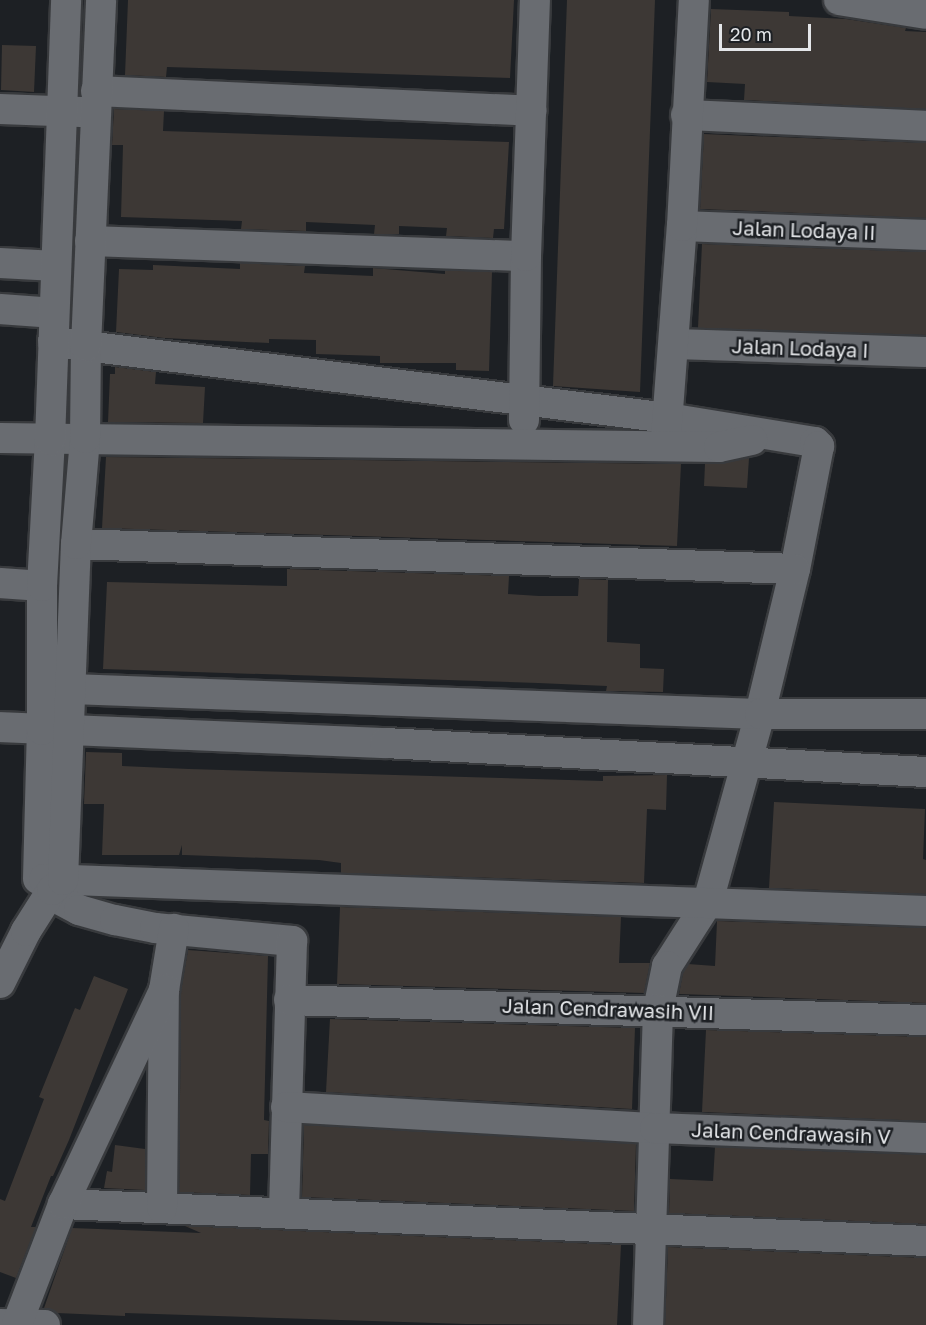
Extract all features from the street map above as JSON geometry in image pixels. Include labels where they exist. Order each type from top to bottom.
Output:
[{"type":"street","points":[[0,983],[51,886],[56,729],[42,586],[50,440],[66,0]]},
{"type":"street","points":[[56,729],[70,689],[76,544],[85,438],[86,346],[101,0]]},
{"type":"street","points":[[525,444],[526,256],[535,0]]},
{"type":"street","points":[[667,432],[682,226],[686,115],[694,0]]},
{"type":"street","points":[[839,0],[926,14]]},
{"type":"street","points":[[0,109],[62,111],[95,101],[532,111]]},
{"type":"street","points":[[686,115],[926,126]]},
{"type":"street","name":"Jalan Lodaya II","points":[[682,226],[926,235]]},
{"type":"street","points":[[90,242],[526,256]]},
{"type":"street","points":[[0,263],[56,266]]},
{"type":"street","points":[[0,309],[54,313]]},
{"type":"street","points":[[53,342],[524,401],[667,432]]},
{"type":"street","name":"Jalan Lodaya I","points":[[674,344],[926,352]]},
{"type":"street","points":[[0,438],[525,444],[667,432],[759,434],[815,442],[819,446],[795,569],[708,903],[667,966],[658,1010],[648,1325]]},
{"type":"street","points":[[76,544],[795,569]]},
{"type":"street","points":[[0,584],[42,586]]},
{"type":"street","points":[[70,689],[759,714],[926,714]]},
{"type":"street","points":[[385,743],[387,700]]},
{"type":"street","points":[[0,727],[385,743],[926,772]]},
{"type":"street","points":[[51,886],[926,911]]},
{"type":"street","points":[[51,886],[90,914],[155,928],[292,941],[284,1213]]},
{"type":"street","points":[[162,1208],[164,990],[174,929]]},
{"type":"street","points":[[20,1324],[63,1204],[164,990]]},
{"type":"street","name":"Jalan Cendrawasih VII","points":[[290,999],[926,1020]]},
{"type":"street","name":"Jalan Cendrawasih V","points":[[286,1107],[655,1128],[926,1138]]},
{"type":"street","points":[[63,1204],[926,1241]]},
{"type":"building","points":[[128,0],[514,0],[510,78],[167,67],[166,77],[125,75]]},
{"type":"building","points":[[567,0],[655,0],[640,392],[553,386]]},
{"type":"building","points":[[711,9],[789,12],[789,16],[846,19],[906,28],[905,31],[926,32],[926,109],[744,100],[745,84],[707,82]]},
{"type":"building","points":[[2,45],[36,46],[34,92],[1,90]]},
{"type":"building","points":[[114,109],[164,111],[163,131],[509,142],[504,229],[494,229],[493,238],[446,236],[447,228],[399,226],[399,234],[374,234],[375,225],[306,222],[306,231],[241,229],[242,221],[121,217],[123,145],[112,145]]},
{"type":"building","points":[[704,134],[926,143],[926,218],[700,209]]},
{"type":"building","points":[[702,244],[926,252],[926,335],[698,328]]},
{"type":"building","points":[[240,263],[305,266],[304,273],[373,276],[373,268],[445,274],[445,270],[492,272],[489,371],[456,370],[456,363],[380,363],[380,356],[316,354],[316,340],[269,339],[269,343],[164,338],[116,332],[119,269],[153,270],[153,265],[240,269]]},
{"type":"building","points":[[115,367],[156,372],[155,384],[205,387],[203,423],[108,422],[110,374],[115,374]]},
{"type":"building","points":[[106,457],[681,464],[677,546],[102,528]]},
{"type":"building","points":[[749,458],[747,488],[704,486],[705,464]]},
{"type":"building","points":[[287,569],[509,576],[508,594],[539,596],[578,596],[579,579],[608,580],[607,642],[640,644],[640,668],[664,669],[663,692],[606,691],[607,686],[538,683],[103,669],[107,582],[287,586]]},
{"type":"building","points":[[86,752],[122,753],[122,766],[189,769],[603,781],[603,776],[667,775],[666,810],[647,809],[644,883],[341,873],[341,863],[319,860],[182,855],[182,845],[179,855],[102,855],[104,804],[84,804]]},
{"type":"building","points":[[774,802],[925,809],[923,859],[926,860],[926,894],[769,888]]},
{"type":"building","points":[[340,907],[621,917],[619,963],[650,963],[644,993],[337,984]]},
{"type":"building","points":[[717,921],[926,928],[926,1003],[679,994],[683,973],[688,964],[715,966]]},
{"type":"building","points":[[188,950],[268,956],[264,1120],[269,1121],[268,1154],[251,1154],[250,1195],[179,1192],[181,991]]},
{"type":"building","points":[[94,976],[128,989],[69,1140],[51,1176],[31,1227],[36,1227],[16,1278],[0,1272],[0,1199],[5,1201],[44,1099],[39,1097],[75,1008],[80,1010]]},
{"type":"building","points":[[330,1019],[635,1028],[632,1109],[326,1092]]},
{"type":"building","points":[[706,1030],[926,1037],[926,1121],[702,1112]]},
{"type":"building","points":[[304,1125],[636,1144],[634,1211],[302,1197]]},
{"type":"building","points":[[115,1145],[145,1149],[145,1190],[104,1188],[107,1171],[112,1172]]},
{"type":"building","points":[[715,1147],[926,1155],[926,1224],[669,1213],[670,1179],[713,1181]]},
{"type":"building","points":[[185,1226],[621,1245],[617,1325],[466,1324],[125,1313],[125,1316],[57,1313],[44,1308],[72,1228],[201,1233]]},
{"type":"building","points":[[668,1247],[926,1258],[926,1325],[665,1325]]}]
